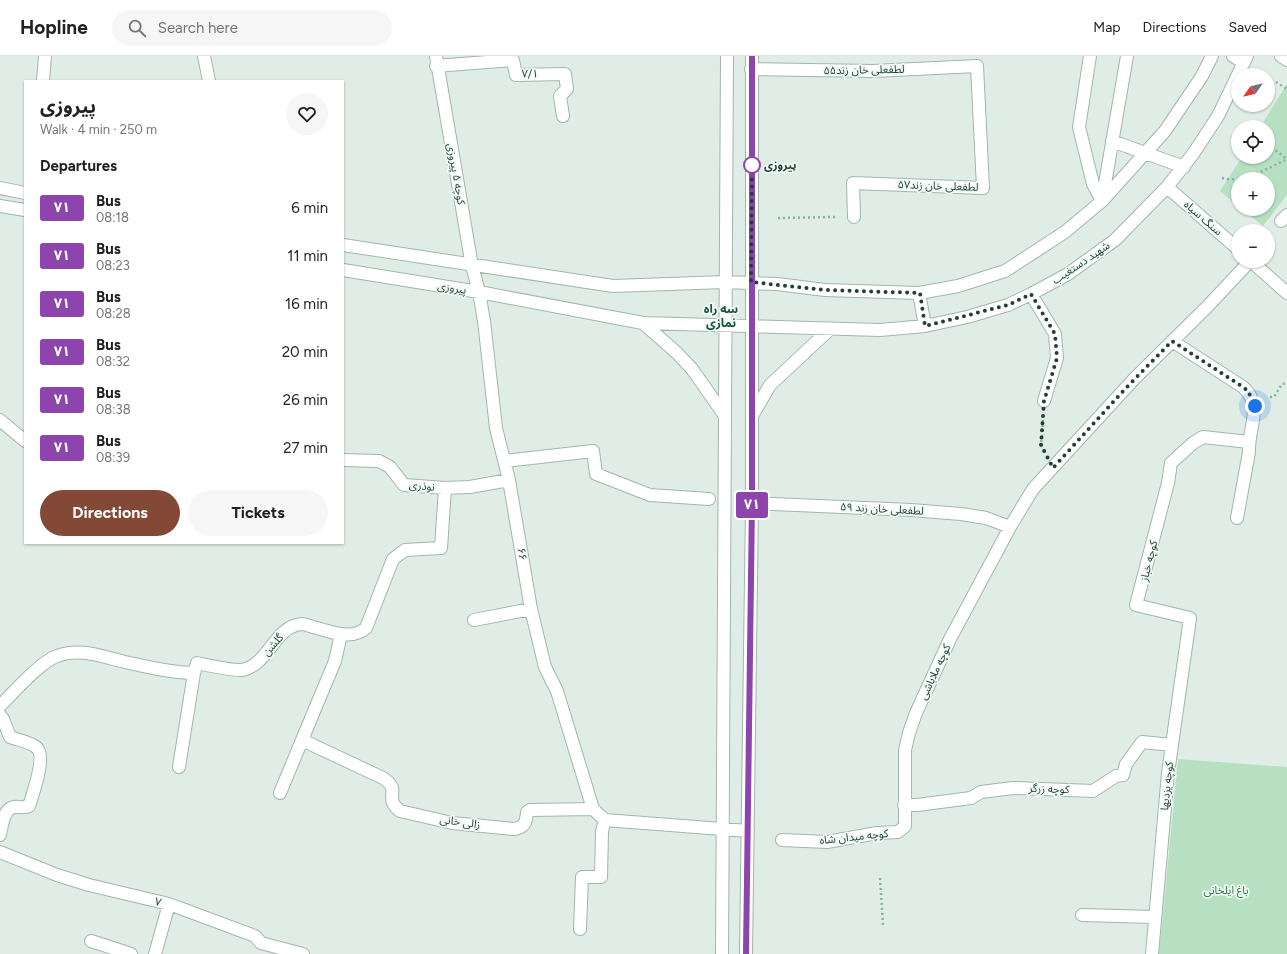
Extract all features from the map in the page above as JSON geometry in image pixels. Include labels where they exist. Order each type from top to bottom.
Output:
[{"type":"street","points":[[43,80],[45,56]]},
{"type":"street","points":[[204,56],[209,80]]},
{"type":"street","points":[[722,954],[725,416],[724,325],[727,56]]},
{"type":"street","points":[[746,954],[752,503],[752,56]]},
{"type":"street","points":[[1090,56],[1079,127],[1093,184],[1102,201]]},
{"type":"street","points":[[1102,201],[1127,56]]},
{"type":"street","points":[[344,245],[472,266],[614,286],[751,282],[825,290],[920,293],[958,286],[1005,271],[1065,232],[1102,201],[1165,131],[1202,76],[1212,56]]},
{"type":"street","points":[[1233,56],[1246,60]]},
{"type":"street","points":[[1281,56],[1287,60]]},
{"type":"street","name":"۷/۱","points":[[436,61],[513,60],[516,75],[566,74],[567,89],[560,96],[563,116]]},
{"type":"street","name":"شهید دستغیب","points":[[751,326],[880,330],[925,326],[1008,305],[1031,294],[1068,274],[1115,240],[1167,187],[1184,167],[1218,116],[1246,60]]},
{"type":"street","name":"کوچه ۵ پیروزی","points":[[436,61],[472,266],[479,292]]},
{"type":"street","name":"لطفعلی خان زند۵۵","points":[[751,70],[873,71],[977,66]]},
{"type":"street","name":"لطفعلی خان زند۵۷","points":[[854,217],[853,183],[983,188],[977,66]]},
{"type":"street","points":[[1112,141],[1184,167]]},
{"type":"street","name":"سنگ سیاه","points":[[1167,187],[1231,243]]},
{"type":"street","points":[[0,188],[24,192]]},
{"type":"street","points":[[0,206],[24,210]]},
{"type":"street","name":"کوچه ملاباشی","points":[[902,830],[905,826],[905,750],[916,713],[950,639],[1010,527],[1033,489],[1125,389],[1207,307],[1243,268]]},
{"type":"street","points":[[1258,268],[1287,293]]},
{"type":"street","name":"پیروزی","points":[[344,270],[479,292],[643,323],[751,326]]},
{"type":"street","name":"۶۶","points":[[479,292],[496,428],[509,480],[531,609],[545,667],[557,691],[593,809]]},
{"type":"street","points":[[920,293],[925,326]]},
{"type":"street","points":[[1031,294],[1055,334],[1057,358],[1044,401]]},
{"type":"street","points":[[643,323],[677,353],[692,369],[725,416]]},
{"type":"street","points":[[751,418],[770,385],[830,329]]},
{"type":"street","points":[[1172,341],[1248,391],[1255,406],[1249,442],[1249,452],[1237,518]]},
{"type":"street","points":[[0,420],[24,441]]},
{"type":"street","name":"کوچه خباز","points":[[1190,618],[1136,605],[1166,490],[1171,463],[1193,443],[1204,437],[1249,442]]},
{"type":"street","points":[[505,461],[593,451],[596,474],[650,494],[709,499]]},
{"type":"street","name":"نوذری","points":[[344,460],[379,461],[390,467],[404,485],[445,488],[470,487],[509,480]]},
{"type":"street","name":"گلشن","points":[[194,673],[197,663],[242,670],[266,655],[280,635],[291,628],[302,624],[341,634],[360,633],[366,628],[393,559],[405,550],[441,548],[445,488]]},
{"type":"street","name":"لطفعلی خان زند ۵۹","points":[[752,503],[954,513],[986,518],[1010,527]]},
{"type":"street","points":[[474,620],[531,609]]},
{"type":"street","name":"کوچه یزدیها","points":[[1152,954],[1154,916],[1172,745],[1190,618]]},
{"type":"street","points":[[280,793],[335,660],[341,634]]},
{"type":"street","points":[[0,706],[26,678],[56,656],[71,652],[93,653],[126,662],[182,673],[194,673],[179,767]]},
{"type":"street","points":[[0,715],[10,737],[35,746],[40,751],[41,760],[29,806],[24,809],[14,807],[9,810],[4,816],[0,835]]},
{"type":"street","name":"زالی خانی","points":[[302,740],[391,783],[394,789],[391,798],[394,807],[400,811],[452,823],[514,829],[522,828],[526,823],[527,812],[530,810],[593,809]]},
{"type":"street","name":"کوچه زرگر","points":[[904,805],[917,805],[971,798],[981,792],[1013,788],[1093,791],[1116,776],[1123,774],[1126,764],[1142,742],[1172,745]]},
{"type":"street","points":[[593,809],[606,820],[748,831]]},
{"type":"street","points":[[580,929],[582,877],[600,877],[602,831],[606,820]]},
{"type":"street","name":"کوچه میدان شاه","points":[[782,840],[827,842],[878,833],[898,832],[902,830]]},
{"type":"street","name":"۷","points":[[4,854],[31,866],[89,885],[169,904],[255,936],[261,943],[304,954]]},
{"type":"street","points":[[155,954],[169,904]]},
{"type":"street","points":[[1082,915],[1154,916]]},
{"type":"street","points":[[91,941],[131,954]]},
{"type":"path","points":[[1276,82],[1287,89]]},
{"type":"path","points":[[1222,178],[1229,180],[1252,176],[1287,159],[1275,150]]},
{"type":"path","points":[[778,218],[854,217]]},
{"type":"path","points":[[1044,401],[1041,445],[1053,468]]},
{"type":"path","points":[[880,878],[883,925]]},
{"type":"green space","points":[[1287,84],[1287,195],[1275,210],[1275,172],[1232,172],[1237,164],[1275,164],[1275,120],[1264,120],[1269,112],[1275,112],[1275,103]]},
{"type":"green space","points":[[1231,174],[1231,200],[1220,191]]},
{"type":"green space","points":[[1251,216],[1271,216],[1265,224],[1261,224]]},
{"type":"green space","name":"باغ ایلخانی","points":[[1178,759],[1287,767],[1287,954],[1159,954]]},
{"type":"bus line","name":"۷۱","points":[[746,954],[752,503],[752,56]]},
{"type":"place","name":"پیروزی","points":[[752,165]]},
{"type":"district","name":"سه راه نمازی","points":[[721,316]]},
{"type":"route","points":[[752,165],[751,282],[825,290],[920,293],[925,326],[967,317],[1008,305],[1031,294],[1055,334],[1057,358],[1044,401],[1041,445],[1053,468],[1135,378],[1172,341],[1243,387],[1248,391],[1255,406]]}]
